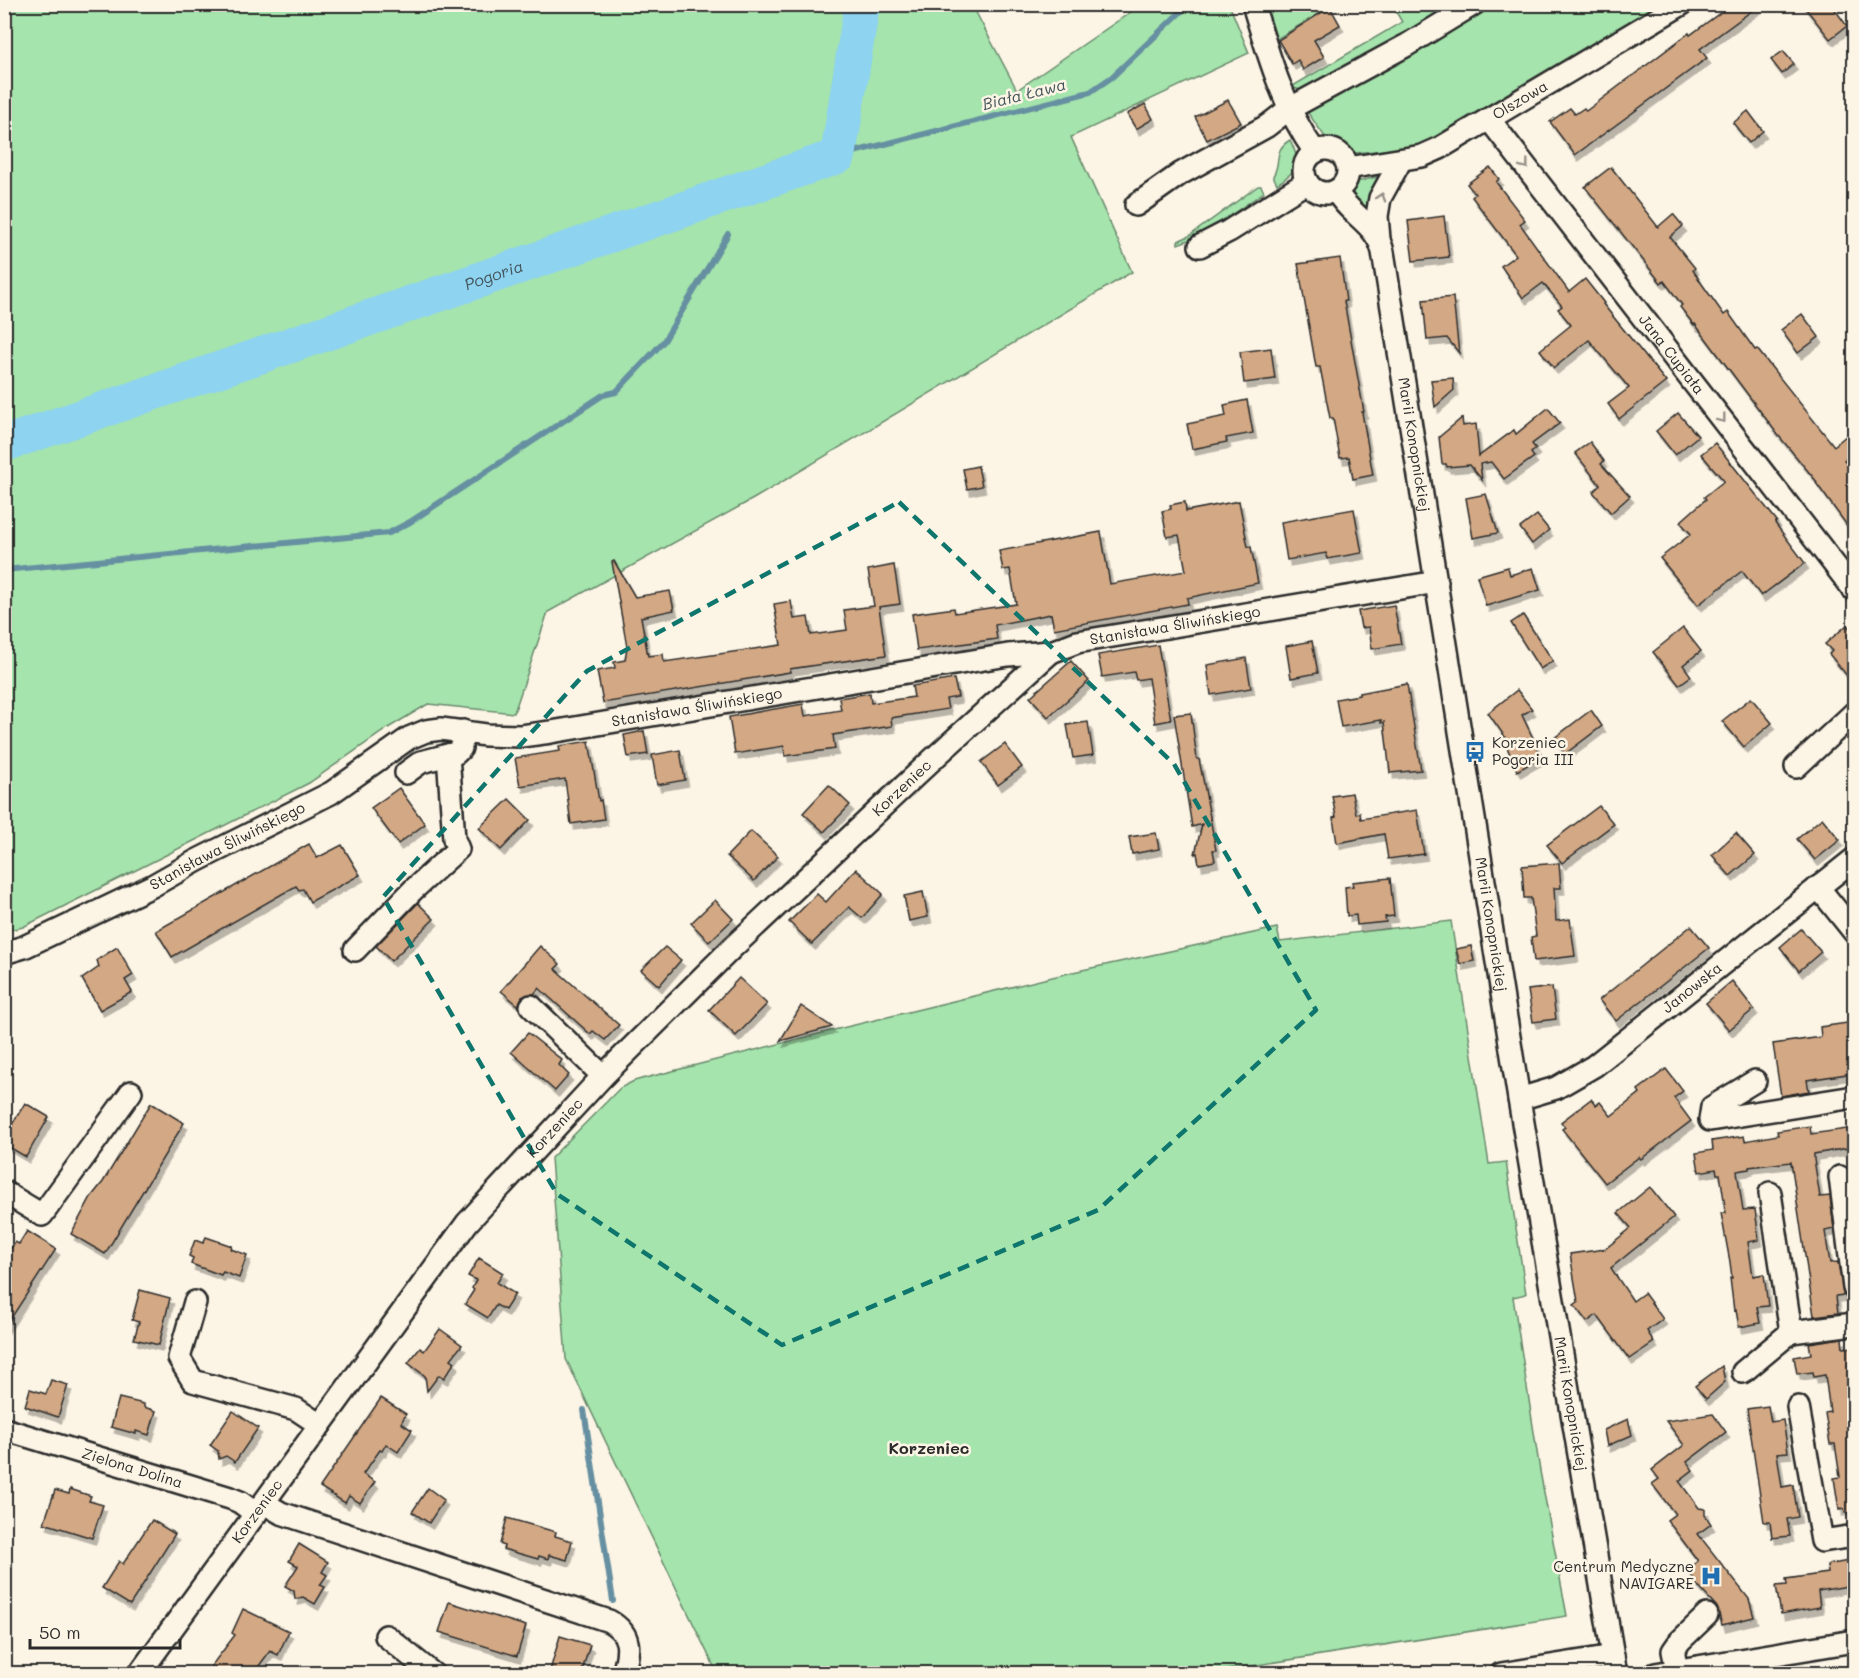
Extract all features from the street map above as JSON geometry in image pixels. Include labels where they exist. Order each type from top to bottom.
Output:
[{"type":"street","points":[[1253,4],[1275,75],[1289,109],[1316,152]]},
{"type":"street","points":[[1137,205],[1180,174],[1266,126],[1289,109],[1407,45],[1474,4]]},
{"type":"street","name":"Olszowa","points":[[1348,168],[1422,156],[1440,148],[1682,4]]},
{"type":"street","name":"Jana Cupiała","points":[[1489,119],[1854,590]]},
{"type":"street","points":[[1322,150],[1336,152],[1342,156],[1348,168],[1346,182],[1336,191],[1323,193],[1307,182],[1305,174],[1305,165],[1309,158],[1322,150]]},
{"type":"street","points":[[1379,239],[1377,216],[1380,198],[1401,160]]},
{"type":"street","points":[[1200,246],[1229,231],[1307,182]]},
{"type":"street","name":"Marii Konopnickiej","points":[[1336,191],[1341,199],[1373,230],[1383,252],[1519,1099],[1615,1665]]},
{"type":"street","name":"Stanisława Śliwińskiego","points":[[4,953],[24,946],[152,886],[196,861],[331,793],[409,738],[426,731],[441,729],[486,735],[521,736],[1008,655],[1051,652],[1077,642],[1437,582]]},
{"type":"street","name":"Korzeniec","points":[[139,1674],[466,1223],[603,1076],[742,939],[933,759],[1051,652]]},
{"type":"street","points":[[1796,767],[1854,713]]},
{"type":"street","points":[[406,773],[421,762],[456,753],[461,748],[463,731]]},
{"type":"street","points":[[355,950],[413,890],[458,849],[454,839],[448,755]]},
{"type":"street","name":"Janowska","points":[[1519,1099],[1556,1088],[1594,1066],[1854,859]]},
{"type":"street","points":[[1818,887],[1854,932]]},
{"type":"street","points":[[531,1006],[603,1076]]},
{"type":"street","points":[[1755,1081],[1712,1107],[1710,1120],[1854,1097]]},
{"type":"street","points":[[4,1192],[42,1215],[131,1092]]},
{"type":"street","points":[[1840,1177],[1854,1288]]},
{"type":"street","points":[[1770,1193],[1791,1332]]},
{"type":"street","points":[[195,1302],[179,1358],[193,1381],[296,1409],[320,1425]]},
{"type":"street","points":[[1743,1371],[1791,1332],[1854,1323]]},
{"type":"street","points":[[1798,1407],[1822,1541],[1854,1536]]},
{"type":"street","name":"Zielona Dolina","points":[[4,1429],[260,1509],[281,1513],[609,1621],[620,1627],[628,1644],[624,1674]]},
{"type":"street","points":[[1677,1670],[1673,1651],[1707,1615]]},
{"type":"street","points":[[386,1636],[433,1674]]},
{"type":"street","points":[[1655,1674],[1854,1641]]},
{"type":"street","points":[[1501,1674],[1615,1665]]},
{"type":"highlighted area","points":[[899,502],[1174,764],[1316,1010],[1098,1210],[782,1345],[557,1194],[383,897],[587,671]]},
{"type":"green space","points":[[1229,4],[1249,53],[1071,137],[1132,272],[755,498],[548,612],[514,713],[428,704],[388,728],[309,783],[23,927],[5,931],[4,5],[972,5],[1017,90],[1141,5]]},
{"type":"green space","points":[[1263,5],[1334,5],[1275,40]]},
{"type":"green space","points":[[1392,5],[1466,5],[1303,91],[1291,87],[1402,22]]},
{"type":"green space","points":[[1488,5],[1662,5],[1436,140],[1417,147],[1355,153],[1325,137],[1308,113],[1311,104]]},
{"type":"green space","points":[[1290,140],[1296,155],[1296,166],[1290,175],[1277,184],[1273,176],[1279,153],[1284,144]]},
{"type":"green space","points":[[1381,176],[1368,213],[1355,199],[1354,187],[1356,182]]},
{"type":"green space","points":[[1261,186],[1264,192],[1202,235],[1178,244],[1178,241],[1189,236]]},
{"type":"green space","points":[[1451,921],[1489,1164],[1506,1162],[1526,1294],[1513,1297],[1540,1471],[1567,1616],[1207,1673],[717,1673],[566,1359],[551,1158],[620,1088],[634,1081],[1073,972],[1277,928],[1280,942]]},
{"type":"building","points":[[1732,4],[1761,4],[1700,49],[1707,58],[1575,155],[1550,122],[1570,108],[1575,114],[1584,108],[1586,111],[1689,33],[1690,35]]},
{"type":"building","points":[[1802,4],[1831,4],[1847,26],[1830,39]]},
{"type":"building","points":[[1330,7],[1340,25],[1314,40],[1324,57],[1303,70],[1298,60],[1292,64],[1278,40]]},
{"type":"building","points":[[1783,51],[1794,64],[1782,74],[1771,60]]},
{"type":"building","points":[[1228,100],[1241,123],[1207,140],[1195,117]]},
{"type":"building","points":[[1145,104],[1153,119],[1136,129],[1127,114]]},
{"type":"building","points":[[1748,111],[1763,131],[1749,143],[1733,123]]},
{"type":"building","points":[[1490,167],[1499,179],[1496,182],[1525,220],[1520,224],[1569,292],[1585,279],[1666,382],[1619,419],[1608,404],[1629,388],[1589,340],[1554,368],[1540,350],[1571,325],[1558,309],[1562,306],[1543,283],[1523,298],[1501,266],[1516,255],[1472,197],[1475,194],[1467,184]]},
{"type":"building","points":[[1611,167],[1658,227],[1673,214],[1683,226],[1670,237],[1695,268],[1693,270],[1702,284],[1724,315],[1728,312],[1755,350],[1757,349],[1834,446],[1854,429],[1854,451],[1844,460],[1854,474],[1854,535],[1817,482],[1680,307],[1682,305],[1664,281],[1661,283],[1585,187]]},
{"type":"building","points":[[1444,216],[1449,257],[1413,261],[1408,221]]},
{"type":"building","points":[[1340,258],[1346,301],[1344,301],[1373,475],[1353,479],[1349,457],[1340,458],[1320,367],[1316,367],[1298,264]]},
{"type":"building","points":[[1453,297],[1459,353],[1447,338],[1427,340],[1423,300]]},
{"type":"building","points":[[1802,314],[1819,337],[1798,353],[1781,330]]},
{"type":"building","points":[[1271,348],[1275,379],[1244,383],[1240,352]]},
{"type":"building","points":[[1453,378],[1454,390],[1435,407],[1431,380]]},
{"type":"building","points":[[1247,400],[1253,433],[1226,438],[1227,442],[1192,449],[1187,424],[1226,416],[1224,405]]},
{"type":"building","points":[[1548,408],[1560,423],[1532,444],[1536,449],[1531,453],[1534,457],[1504,479],[1491,462],[1480,464],[1482,480],[1470,465],[1447,467],[1446,464],[1442,464],[1439,437],[1462,418],[1463,426],[1476,424],[1479,456],[1514,430],[1516,434]]},
{"type":"building","points":[[1678,413],[1698,436],[1675,455],[1656,431]]},
{"type":"building","points":[[1590,442],[1604,461],[1601,464],[1630,496],[1611,513],[1593,492],[1600,485],[1575,453]]},
{"type":"building","points":[[1715,443],[1777,521],[1775,523],[1805,563],[1761,596],[1742,571],[1698,605],[1660,558],[1691,534],[1680,522],[1706,499],[1704,497],[1724,481],[1701,454]]},
{"type":"building","points":[[978,466],[982,486],[967,489],[963,469]]},
{"type":"building","points":[[1486,494],[1498,533],[1473,538],[1466,498]]},
{"type":"building","points":[[1239,501],[1258,583],[1187,598],[1188,604],[1054,629],[1051,614],[995,625],[997,639],[917,650],[912,614],[954,608],[955,613],[1016,604],[1010,569],[1003,570],[999,551],[1101,532],[1110,584],[1186,571],[1179,535],[1167,537],[1162,511],[1171,509],[1170,505],[1185,502],[1186,511]]},
{"type":"building","points":[[1354,509],[1362,553],[1327,559],[1326,553],[1287,560],[1281,522]]},
{"type":"building","points":[[1537,515],[1549,530],[1532,544],[1520,528]]},
{"type":"building","points":[[614,561],[635,597],[670,591],[674,610],[641,617],[648,656],[663,654],[664,662],[781,645],[774,604],[791,601],[794,619],[808,617],[811,635],[847,630],[844,610],[874,606],[868,570],[894,565],[900,604],[879,607],[886,655],[790,669],[790,672],[603,703],[597,671],[615,668],[614,662],[625,660],[627,647],[612,562]]},
{"type":"building","points":[[1508,567],[1510,575],[1533,568],[1540,590],[1486,606],[1477,576]]},
{"type":"building","points":[[1394,605],[1401,644],[1372,649],[1369,627],[1361,628],[1358,611]]},
{"type":"building","points":[[1523,615],[1553,661],[1540,669],[1511,623]]},
{"type":"building","points":[[1847,625],[1854,633],[1854,684],[1829,654],[1832,651],[1825,644]]},
{"type":"building","points":[[1683,628],[1701,651],[1683,665],[1691,676],[1679,685],[1653,652]]},
{"type":"building","points":[[1312,641],[1318,673],[1291,678],[1286,646]]},
{"type":"building","points":[[1158,645],[1171,720],[1155,723],[1148,678],[1136,680],[1134,672],[1102,677],[1098,655]]},
{"type":"building","points":[[1246,658],[1251,688],[1211,695],[1207,665]]},
{"type":"building","points":[[1071,661],[1089,681],[1048,717],[1030,697]]},
{"type":"building","points":[[954,679],[958,697],[946,699],[948,709],[891,718],[892,726],[833,735],[835,749],[785,756],[784,746],[735,754],[729,717],[803,704],[805,716],[841,710],[839,698],[870,693],[871,703],[914,697],[912,686]]},
{"type":"building","points":[[1407,684],[1421,770],[1390,773],[1384,722],[1381,723],[1381,720],[1341,727],[1336,699]]},
{"type":"building","points":[[1517,690],[1532,709],[1522,715],[1542,757],[1517,771],[1506,745],[1510,744],[1488,713]]},
{"type":"building","points":[[1751,698],[1772,723],[1744,747],[1722,721]]},
{"type":"building","points":[[1591,710],[1602,726],[1565,754],[1553,739]]},
{"type":"building","points":[[1191,713],[1197,759],[1199,759],[1216,850],[1213,850],[1215,861],[1199,864],[1197,853],[1195,854],[1202,824],[1192,827],[1174,715]]},
{"type":"building","points":[[1088,722],[1093,755],[1073,758],[1067,725]]},
{"type":"building","points":[[644,731],[648,754],[628,757],[624,735]]},
{"type":"building","points":[[589,741],[604,819],[571,824],[565,779],[520,786],[515,758],[560,751],[559,746]]},
{"type":"building","points":[[1005,744],[1022,767],[998,785],[981,762]]},
{"type":"building","points":[[680,750],[685,780],[657,785],[652,755]]},
{"type":"building","points":[[829,785],[850,805],[824,832],[803,813]]},
{"type":"building","points":[[399,788],[425,824],[398,844],[371,808]]},
{"type":"building","points":[[1352,793],[1356,814],[1360,813],[1361,819],[1417,810],[1424,854],[1388,859],[1384,834],[1337,843],[1332,796]]},
{"type":"building","points":[[509,799],[530,820],[501,850],[479,828]]},
{"type":"building","points":[[1599,806],[1614,824],[1562,863],[1547,845]]},
{"type":"building","points":[[1822,818],[1840,840],[1815,860],[1797,839]]},
{"type":"building","points":[[751,831],[778,856],[754,881],[727,856]]},
{"type":"building","points":[[1156,833],[1159,849],[1132,854],[1129,837]]},
{"type":"building","points":[[1736,833],[1755,855],[1730,876],[1712,855]]},
{"type":"building","points":[[309,844],[317,858],[342,845],[360,875],[310,902],[303,889],[299,890],[296,886],[172,957],[156,931]]},
{"type":"building","points":[[1559,863],[1561,888],[1554,888],[1556,921],[1570,919],[1575,956],[1534,961],[1531,937],[1536,936],[1531,898],[1524,898],[1522,866]]},
{"type":"building","points":[[856,869],[883,894],[862,918],[849,907],[812,944],[789,922],[817,894],[826,902]]},
{"type":"building","points":[[1390,878],[1394,916],[1385,917],[1386,922],[1357,925],[1356,915],[1347,916],[1345,887],[1353,886],[1352,882]]},
{"type":"building","points":[[923,892],[928,917],[909,921],[904,896]]},
{"type":"building","points":[[715,900],[733,919],[709,942],[691,923]]},
{"type":"building","points":[[418,903],[434,919],[391,961],[376,946]]},
{"type":"building","points":[[1691,926],[1709,948],[1616,1021],[1599,1000]]},
{"type":"building","points":[[1801,929],[1821,952],[1799,971],[1780,947]]},
{"type":"building","points":[[540,946],[560,964],[555,969],[619,1025],[605,1040],[593,1031],[590,1034],[539,988],[534,994],[522,997],[519,1006],[501,991]]},
{"type":"building","points":[[1471,946],[1474,961],[1460,964],[1456,949]]},
{"type":"building","points":[[117,947],[133,975],[125,980],[132,992],[100,1010],[82,979],[99,967],[97,960]]},
{"type":"building","points":[[665,947],[681,960],[659,986],[641,970]]},
{"type":"building","points":[[739,978],[767,1004],[736,1036],[709,1010]]},
{"type":"building","points":[[1732,981],[1754,1009],[1729,1030],[1706,1003]]},
{"type":"building","points":[[1552,987],[1556,1019],[1533,1022],[1528,990]]},
{"type":"building","points":[[801,1006],[832,1027],[780,1041]]},
{"type":"building","points":[[1854,1022],[1854,1073],[1807,1080],[1809,1091],[1781,1096],[1773,1044],[1821,1037],[1820,1027]]},
{"type":"building","points":[[528,1033],[562,1060],[559,1065],[569,1075],[555,1091],[511,1052]]},
{"type":"building","points":[[1666,1069],[1683,1091],[1674,1098],[1691,1121],[1605,1183],[1562,1129],[1565,1127],[1561,1122],[1591,1099],[1596,1105],[1600,1102],[1611,1116],[1640,1093],[1638,1090]]},
{"type":"building","points":[[25,1103],[49,1117],[26,1157],[4,1144],[4,1124],[10,1128]]},
{"type":"building","points":[[151,1103],[184,1123],[105,1254],[71,1234],[91,1197],[103,1182]]},
{"type":"building","points":[[1810,1126],[1811,1134],[1854,1128],[1854,1147],[1814,1154],[1820,1197],[1830,1196],[1834,1229],[1825,1231],[1830,1263],[1838,1262],[1844,1295],[1836,1296],[1838,1313],[1814,1316],[1791,1162],[1749,1167],[1749,1169],[1737,1171],[1743,1210],[1755,1209],[1759,1240],[1748,1242],[1753,1276],[1764,1274],[1768,1306],[1757,1307],[1760,1323],[1739,1327],[1736,1310],[1734,1311],[1730,1262],[1721,1213],[1726,1213],[1720,1174],[1717,1174],[1716,1169],[1699,1172],[1696,1153],[1713,1150],[1712,1141],[1744,1136],[1745,1141],[1778,1135],[1777,1131]]},
{"type":"building","points":[[1650,1187],[1674,1217],[1611,1268],[1633,1301],[1644,1293],[1663,1319],[1647,1331],[1654,1342],[1629,1359],[1597,1315],[1587,1322],[1574,1305],[1578,1302],[1570,1254],[1605,1249],[1631,1228],[1618,1213]]},
{"type":"building","points":[[27,1231],[56,1249],[4,1329],[4,1259],[15,1242],[19,1244]]},
{"type":"building","points":[[206,1237],[232,1246],[231,1249],[247,1255],[239,1278],[223,1272],[221,1275],[191,1264],[193,1258],[189,1256],[195,1240],[203,1243]]},
{"type":"building","points":[[479,1258],[503,1273],[497,1283],[515,1294],[505,1310],[496,1305],[488,1318],[465,1304],[474,1290],[472,1288],[476,1280],[468,1276]]},
{"type":"building","points":[[140,1290],[170,1298],[159,1345],[134,1339],[139,1322],[132,1320]]},
{"type":"building","points":[[440,1329],[462,1345],[451,1359],[455,1362],[444,1378],[439,1375],[427,1391],[425,1376],[408,1363],[420,1348],[424,1351]]},
{"type":"building","points":[[1842,1338],[1843,1348],[1854,1347],[1854,1365],[1850,1366],[1854,1396],[1854,1513],[1845,1513],[1844,1509],[1839,1510],[1834,1478],[1840,1477],[1835,1444],[1830,1444],[1825,1413],[1830,1412],[1825,1375],[1814,1377],[1813,1372],[1797,1374],[1794,1357],[1811,1354],[1809,1343]]},
{"type":"building","points":[[1722,1366],[1725,1382],[1706,1399],[1695,1386]]},
{"type":"building","points":[[51,1380],[68,1385],[58,1417],[25,1406],[30,1389],[46,1394]]},
{"type":"building","points":[[119,1398],[144,1404],[144,1407],[156,1411],[149,1435],[111,1427]]},
{"type":"building","points":[[381,1398],[406,1414],[401,1423],[412,1430],[398,1452],[386,1444],[382,1451],[380,1450],[363,1474],[375,1482],[360,1503],[349,1496],[345,1503],[320,1487]]},
{"type":"building","points":[[1768,1406],[1771,1422],[1783,1420],[1788,1452],[1777,1453],[1782,1487],[1793,1485],[1798,1517],[1787,1519],[1790,1536],[1772,1538],[1770,1522],[1764,1522],[1747,1409]]},
{"type":"building","points":[[233,1411],[258,1428],[235,1462],[226,1456],[219,1459],[218,1451],[210,1445]]},
{"type":"building","points":[[1713,1414],[1726,1432],[1687,1462],[1693,1470],[1679,1481],[1699,1508],[1705,1509],[1705,1515],[1711,1524],[1698,1534],[1749,1599],[1754,1617],[1722,1625],[1717,1607],[1695,1583],[1687,1570],[1698,1561],[1667,1520],[1675,1514],[1652,1484],[1659,1479],[1652,1470],[1684,1445],[1666,1421]]},
{"type":"building","points":[[1628,1419],[1632,1435],[1607,1446],[1604,1430]]},
{"type":"building","points":[[428,1488],[444,1500],[429,1523],[412,1512]]},
{"type":"building","points":[[70,1489],[91,1496],[89,1501],[103,1505],[92,1538],[44,1523],[55,1490],[69,1494]]},
{"type":"building","points":[[507,1518],[556,1532],[555,1536],[572,1541],[567,1560],[549,1555],[548,1559],[539,1556],[538,1559],[503,1549],[504,1546],[500,1544]]},
{"type":"building","points":[[152,1520],[175,1534],[130,1605],[102,1588],[119,1561],[123,1564]]},
{"type":"building","points":[[299,1544],[328,1562],[322,1572],[327,1575],[320,1585],[325,1587],[315,1604],[303,1597],[295,1599],[294,1591],[285,1586],[298,1566],[289,1561]]},
{"type":"building","points":[[1854,1560],[1854,1585],[1818,1591],[1820,1607],[1781,1614],[1776,1586],[1787,1585],[1786,1579],[1828,1573],[1827,1565]]},
{"type":"building","points":[[449,1602],[526,1626],[517,1656],[439,1632]]},
{"type":"building","points":[[243,1609],[289,1631],[278,1655],[270,1651],[253,1674],[205,1674],[235,1635],[232,1633]]},
{"type":"building","points":[[560,1636],[590,1645],[581,1674],[549,1674]]},
{"type":"waterway","name":"Pogoria","points":[[4,444],[838,156],[862,4]]},
{"type":"waterway","name":"Biała Ława","points":[[838,156],[1090,92],[1112,77],[1189,4]]},
{"type":"waterway","points":[[4,570],[389,533],[410,522],[603,395],[616,392],[664,341],[728,234]]},
{"type":"waterway","points":[[584,1410],[613,1601]]},
{"type":"place","name":"Korzeniec Pogoria III","points":[[1475,752]]},
{"type":"place","name":"Centrum Medyczne NAVIGARE","points":[[1711,1576]]},
{"type":"district","name":"Korzeniec","points":[[929,1448]]}]
